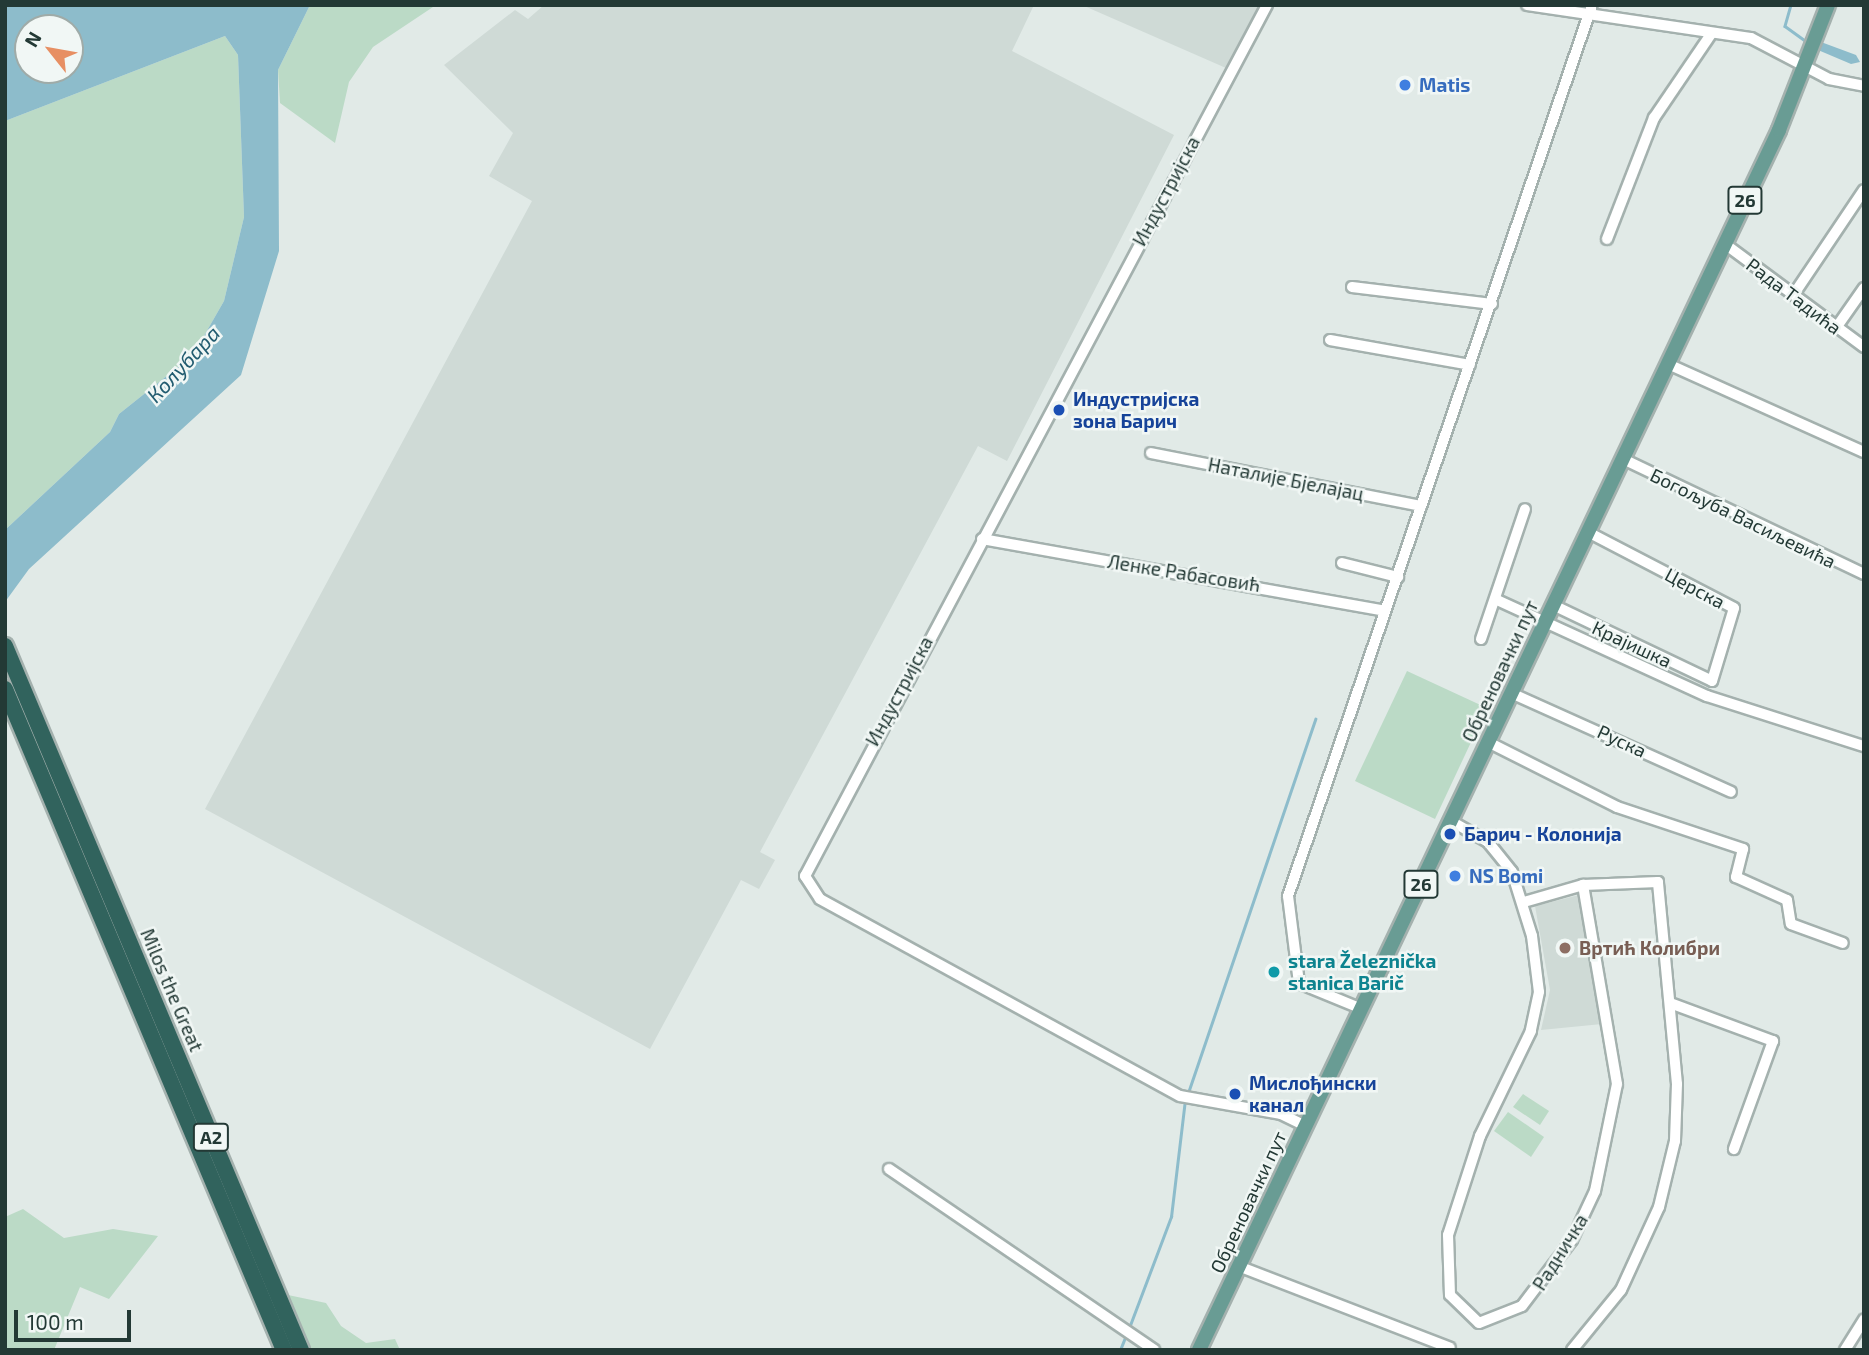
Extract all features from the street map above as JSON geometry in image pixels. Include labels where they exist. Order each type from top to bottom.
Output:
[{"type":"highway","name":"Milos the Great","points":[[5,646],[115,930],[284,1350]]},
{"type":"highway","name":"Milos the Great","points":[[5,689],[115,930],[300,1350]]},
{"type":"main road","name":"Обреновачки пут","points":[[1201,1349],[1238,1266],[1725,244],[1807,60],[1828,5]]},
{"type":"street","name":"Индустријска","points":[[1267,5],[808,866],[806,886],[1186,1098],[1281,1114],[1306,1126]]},
{"type":"street","points":[[1527,5],[1588,18],[1759,40],[1864,86]]},
{"type":"street","points":[[1362,1009],[1299,983],[1288,896],[1592,5]]},
{"type":"street","points":[[1607,239],[1654,118],[1710,34]]},
{"type":"street","points":[[1794,294],[1864,190]]},
{"type":"street","name":"Рада Тадића","points":[[1725,244],[1864,347]]},
{"type":"street","points":[[1352,287],[1492,304]]},
{"type":"street","points":[[1836,328],[1864,288]]},
{"type":"street","points":[[1331,340],[1470,365]]},
{"type":"street","points":[[1668,364],[1864,452]]},
{"type":"street","name":"Наталије Бјелајац","points":[[1151,453],[1421,506]]},
{"type":"street","name":"Богољуба Васиљевића","points":[[1623,459],[1864,574]]},
{"type":"street","points":[[1481,639],[1497,600],[1525,509]]},
{"type":"street","name":"Церска","points":[[1588,532],[1734,608],[1712,681]]},
{"type":"street","name":"Ленке Рабасовић","points":[[982,539],[1385,611]]},
{"type":"street","points":[[1342,563],[1398,577]]},
{"type":"street","points":[[1497,600],[1550,611],[1707,695],[1864,747]]},
{"type":"street","name":"Крајишка","points":[[1550,611],[1712,681]]},
{"type":"street","name":"Руска","points":[[1511,693],[1731,792]]},
{"type":"street","points":[[1488,742],[1617,807],[1743,849],[1736,877],[1787,900],[1791,924],[1843,943]]},
{"type":"street","name":"Радничка","points":[[1451,821],[1497,851],[1524,902],[1537,1009],[1469,1162],[1446,1248],[1450,1295],[1479,1323],[1522,1306],[1572,1240],[1595,1191],[1612,1129],[1614,1040],[1583,885]]},
{"type":"street","points":[[1524,902],[1614,879],[1658,882],[1670,1003],[1675,1141],[1659,1207],[1621,1290],[1572,1350]]},
{"type":"street","points":[[1670,1003],[1773,1041],[1734,1149]]},
{"type":"street","points":[[889,1170],[1154,1350]]},
{"type":"street","points":[[1238,1266],[1450,1348]]},
{"type":"street","points":[[1845,1350],[1864,1320]]},
{"type":"shaded area","points":[[544,5],[1034,5],[1012,51],[1174,135],[1007,461],[978,446],[760,852],[775,860],[759,889],[741,880],[650,1049],[205,809],[532,201],[489,176],[513,133],[444,65],[515,10],[528,19]]},
{"type":"shaded area","points":[[1082,5],[1265,5],[1226,68]]},
{"type":"shaded area","name":"Вртић Колибри","points":[[1579,895],[1602,1024],[1541,1030],[1550,990],[1535,906]]},
{"type":"green space","points":[[310,5],[436,5],[373,47],[349,82],[335,143],[280,103],[278,70]]},
{"type":"green space","points":[[225,36],[238,55],[244,217],[224,301],[193,355],[119,414],[110,432],[5,530],[5,121]]},
{"type":"green space","points":[[1407,671],[1487,708],[1435,819],[1355,781]]},
{"type":"green space","points":[[1523,1094],[1549,1111],[1540,1125],[1513,1107]]},
{"type":"green space","points":[[1508,1112],[1544,1137],[1531,1157],[1494,1131]]},
{"type":"green space","points":[[23,1209],[64,1238],[113,1229],[158,1236],[109,1299],[80,1287],[54,1350],[5,1350],[5,1217]]},
{"type":"green space","points":[[288,1295],[326,1303],[341,1326],[366,1343],[395,1339],[400,1350],[299,1350],[277,1318]]},
{"type":"water","name":"Колубара","points":[[5,5],[310,5],[278,70],[279,251],[241,375],[29,569],[5,602],[5,530],[110,432],[119,414],[193,355],[224,301],[244,217],[238,55],[225,36],[5,121]]},
{"type":"water","points":[[1821,42],[1856,55],[1860,62],[1851,64],[1818,50]]},
{"type":"waterway","points":[[1791,5],[1785,26],[1808,43]]},
{"type":"waterway","points":[[1188,1093],[1315,719]]},
{"type":"waterway","points":[[1129,1328],[1171,1217],[1185,1099]]},
{"type":"waterway","points":[[1120,1350],[1126,1335]]},
{"type":"place","name":"Matis","points":[[1405,85]]},
{"type":"place","name":"Индустријска зона Барич","points":[[1059,410]]},
{"type":"place","name":"Барич - Колонија","points":[[1450,834]]},
{"type":"place","name":"NS Bomi","points":[[1455,876]]},
{"type":"place","name":"Вртић Колибри","points":[[1565,948]]},
{"type":"place","name":"stara Železnička stanica Barič","points":[[1274,972]]},
{"type":"place","name":"Мислођински канал","points":[[1235,1094]]}]
